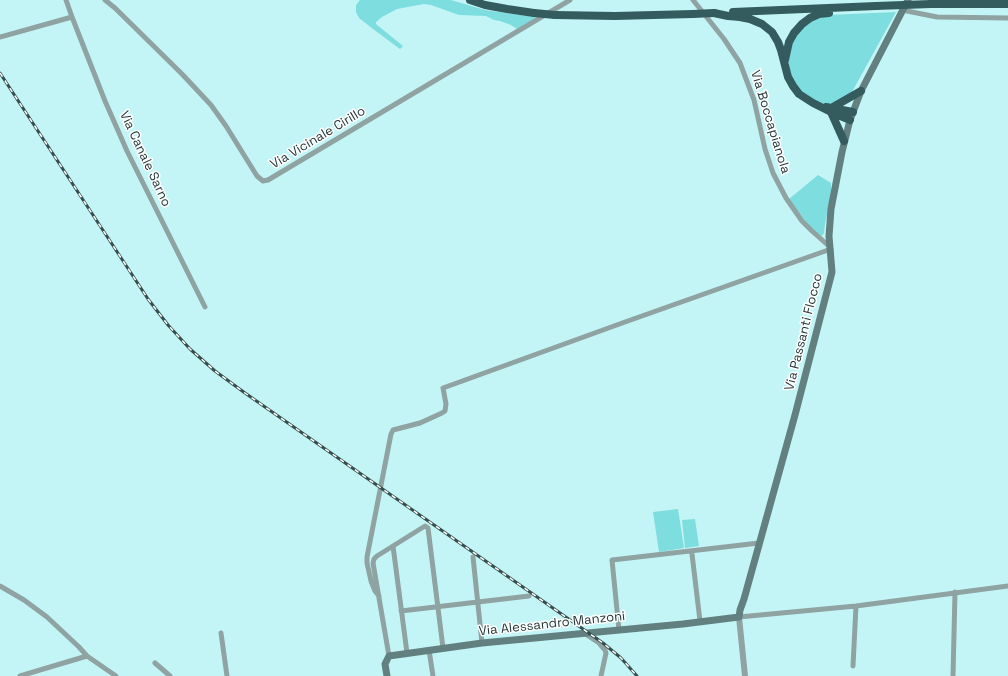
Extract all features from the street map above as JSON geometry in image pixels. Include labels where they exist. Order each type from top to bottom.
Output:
[{"type":"highway","points":[[470,0],[507,9],[534,13],[555,15],[615,16],[931,4],[1008,4]]},
{"type":"highway","points":[[931,4],[943,0]]},
{"type":"highway","points":[[785,62],[789,42],[794,33],[810,18],[819,14],[856,11],[876,6]]},
{"type":"highway","points":[[714,13],[750,19],[762,24],[772,32],[778,42],[788,76],[799,94],[820,106],[852,116]]},
{"type":"highway","points":[[832,110],[861,91]]},
{"type":"highway","points":[[832,110],[844,141]]},
{"type":"main road","name":"Via Passanti Flocco","points":[[739,617],[795,415],[832,272],[829,236],[831,209],[844,141],[861,91],[908,0]]},
{"type":"main road","name":"Via Alessandro Manzoni","points":[[389,656],[482,643],[683,624],[739,617]]},
{"type":"main road","points":[[387,676],[385,664],[389,656]]},
{"type":"street","name":"Via Canale Sarno","points":[[66,0],[105,101],[127,151],[205,307]]},
{"type":"street","name":"Via Vicinale Cirillo","points":[[105,0],[182,74],[211,105],[257,176],[263,181],[268,180],[570,0]]},
{"type":"street","name":"Via Boccapianola","points":[[693,0],[740,63],[754,100],[765,149],[786,198],[802,221],[830,248]]},
{"type":"street","points":[[902,10],[936,17],[1008,18]]},
{"type":"street","points":[[0,37],[72,18]]},
{"type":"street","points":[[379,596],[371,582],[367,557],[391,434],[393,430],[420,423],[445,411],[446,404],[443,388],[830,248]]},
{"type":"street","points":[[389,656],[373,563],[374,559],[425,526],[428,528],[443,648]]},
{"type":"street","points":[[619,630],[612,560],[759,543]]},
{"type":"street","points":[[393,546],[407,653]]},
{"type":"street","points":[[692,554],[700,621]]},
{"type":"street","points":[[473,557],[482,643]]},
{"type":"street","points":[[0,586],[24,600],[47,617],[87,656],[116,676]]},
{"type":"street","points":[[739,617],[856,606],[1008,586]]},
{"type":"street","points":[[952,676],[955,592]]},
{"type":"street","points":[[402,610],[529,596]]},
{"type":"street","points":[[853,666],[856,606]]},
{"type":"street","name":"Via Passanti Flocco","points":[[739,617],[745,676]]},
{"type":"street","points":[[221,633],[227,676]]},
{"type":"street","points":[[584,633],[599,643],[605,650],[606,654],[601,676]]},
{"type":"street","points":[[429,650],[433,676]]},
{"type":"street","points":[[20,676],[87,656]]},
{"type":"street","points":[[155,663],[170,676]]},
{"type":"shaded area","points":[[360,0],[451,0],[485,10],[535,18],[517,29],[511,25],[486,16],[459,15],[431,5],[424,4],[397,9],[382,17],[376,22],[376,24],[403,46],[400,49],[359,18],[356,12],[356,5]]},
{"type":"shaded area","points":[[896,12],[852,92],[829,104],[820,103],[800,91],[791,77],[788,61],[792,40],[807,23],[828,15]]},
{"type":"shaded area","points":[[818,175],[831,183],[831,194],[824,233],[822,236],[806,222],[789,199]]},
{"type":"shaded area","points":[[678,509],[684,548],[659,552],[653,512]]},
{"type":"shaded area","points":[[695,519],[699,546],[685,548],[682,520]]},
{"type":"railway","points":[[0,73],[148,299],[168,325],[190,349],[215,371],[245,393],[603,643],[621,658],[637,676]]}]
